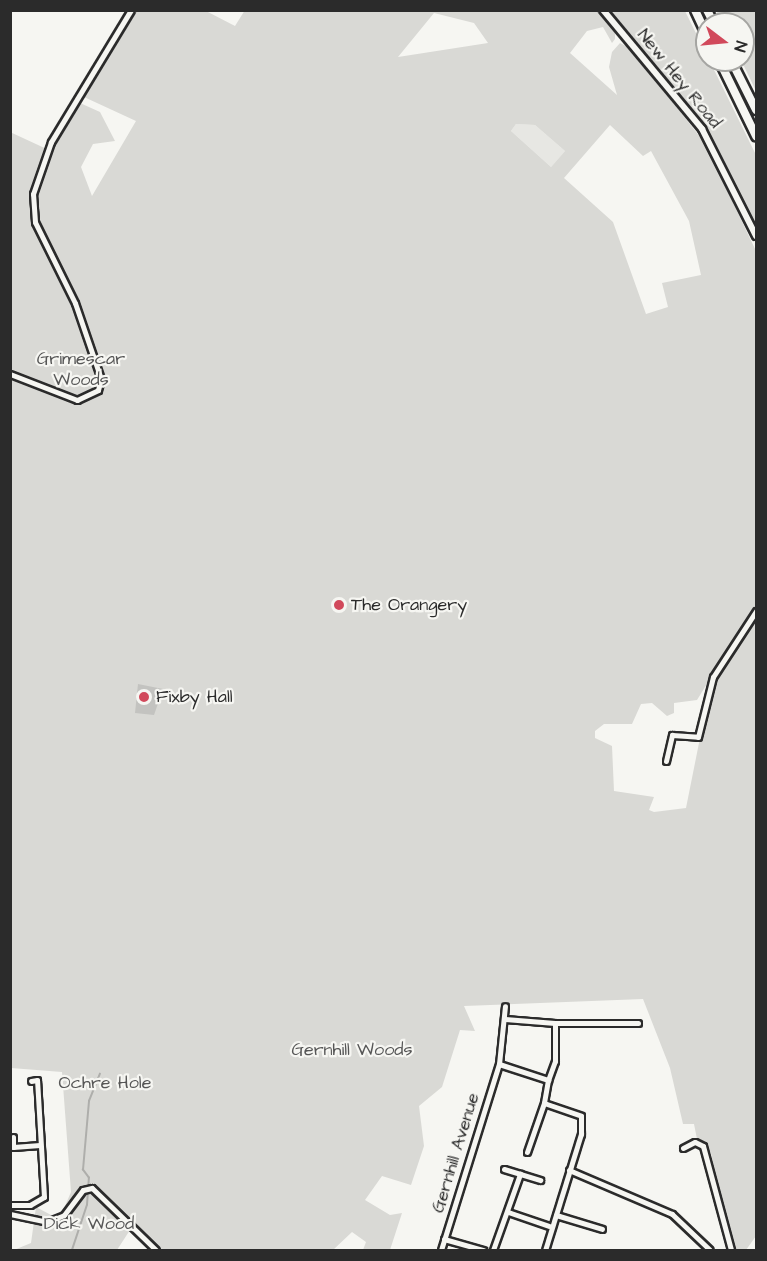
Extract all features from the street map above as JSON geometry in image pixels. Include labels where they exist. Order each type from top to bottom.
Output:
[{"type":"highway","points":[[725,72],[756,136]]},
{"type":"highway","points":[[737,72],[756,110]]},
{"type":"main road","name":"New Hey Road","points":[[603,10],[702,129],[756,236]]},
{"type":"street","points":[[10,374],[77,400],[98,390],[100,379],[75,303],[35,222],[33,194],[51,142],[131,10]]},
{"type":"street","points":[[666,761],[672,735],[698,737],[713,677],[756,611]]},
{"type":"street","name":"Gernhill Avenue","points":[[441,1251],[499,1064],[505,1005]]},
{"type":"street","points":[[504,1019],[555,1023],[638,1023]]},
{"type":"street","points":[[527,1152],[544,1103],[548,1080],[555,1061],[555,1023]]},
{"type":"street","points":[[499,1064],[548,1080]]},
{"type":"street","points":[[10,1205],[30,1205],[44,1197],[37,1080],[31,1081]]},
{"type":"street","points":[[544,1103],[581,1116],[556,1215],[549,1226],[545,1251]]},
{"type":"street","points":[[13,1137],[13,1149],[40,1145]]},
{"type":"street","points":[[683,1148],[695,1142],[703,1146],[732,1251]]},
{"type":"street","points":[[504,1169],[540,1180]]},
{"type":"street","points":[[569,1170],[621,1188],[679,1218],[710,1251]]},
{"type":"street","points":[[493,1251],[520,1174]]},
{"type":"street","points":[[10,1214],[46,1222],[64,1215],[83,1190],[92,1188],[152,1250]]},
{"type":"street","points":[[508,1212],[549,1226]]},
{"type":"street","points":[[556,1215],[602,1229]]},
{"type":"street","points":[[444,1239],[483,1251]]},
{"type":"shaded area","points":[[516,124],[535,125],[565,151],[551,167],[511,131]]},
{"type":"green space","points":[[245,10],[598,10],[615,30],[615,39],[612,43],[603,27],[587,31],[570,53],[617,95],[609,67],[612,52],[620,43],[630,48],[704,142],[756,251],[756,604],[697,700],[674,703],[674,713],[667,716],[652,703],[641,704],[632,724],[604,724],[595,731],[595,738],[612,746],[614,791],[654,797],[649,810],[654,812],[686,808],[707,703],[720,671],[756,618],[756,1236],[746,1250],[734,1250],[727,1235],[711,1153],[697,1139],[694,1124],[683,1124],[670,1068],[643,999],[464,1006],[475,1031],[460,1030],[442,1087],[419,1106],[424,1146],[411,1185],[382,1176],[365,1200],[390,1215],[402,1213],[390,1250],[363,1250],[366,1242],[352,1232],[333,1250],[149,1250],[130,1230],[117,1250],[14,1250],[31,1243],[36,1207],[51,1215],[62,1213],[71,1192],[62,1072],[11,1068],[10,132],[51,151],[80,103],[100,112],[115,141],[93,144],[81,167],[92,196],[136,121],[84,97],[136,11],[206,11],[235,26]],"holes":[[[434,13],[474,23],[488,43],[398,57]],[[516,124],[535,125],[565,151],[551,167],[511,131]],[[610,125],[643,156],[651,151],[689,221],[701,275],[662,283],[668,307],[646,314],[613,222],[564,178]]]},
{"type":"green space","points":[[611,11],[685,11],[695,31],[695,72],[715,72],[756,155],[756,224],[698,115]]},
{"type":"green space","points":[[756,11],[756,91],[747,72],[755,72],[755,12],[717,12]]},
{"type":"building","name":"Fixby Hall","points":[[138,684],[163,689],[154,715],[135,713]]},
{"type":"waterway","points":[[72,1250],[87,1205],[89,1178],[83,1170],[89,1101],[100,1074]]},
{"type":"place","name":"The Orangery","points":[[339,605]]},
{"type":"place","name":"Fixby Hall","points":[[144,697]]},
{"type":"park label","name":"Grimescar Woods","points":[[81,370]]},
{"type":"park label","name":"Gernhill Woods","points":[[352,1050]]},
{"type":"park label","name":"Ochre Hole","points":[[105,1083]]},
{"type":"park label","name":"Dick Wood","points":[[89,1224]]}]
